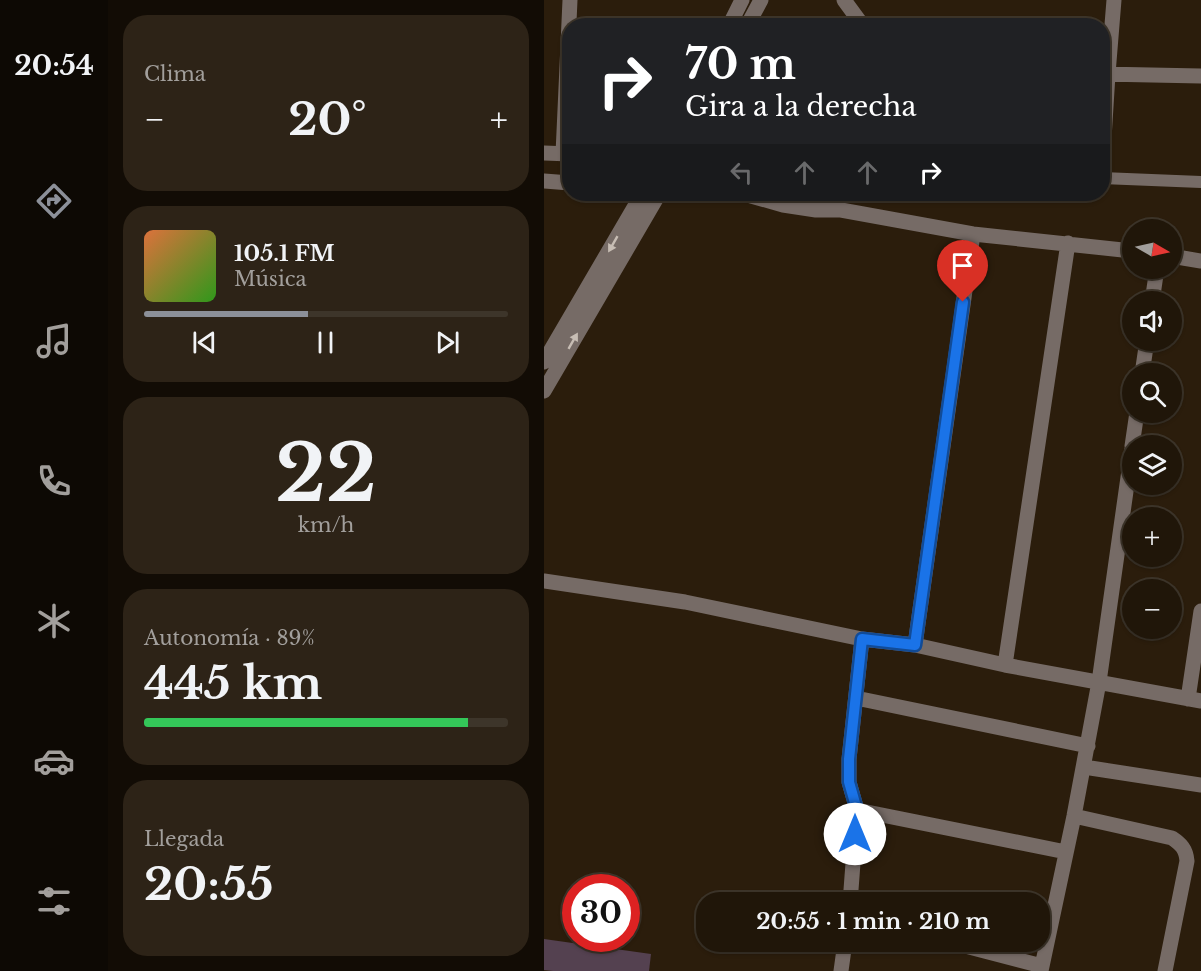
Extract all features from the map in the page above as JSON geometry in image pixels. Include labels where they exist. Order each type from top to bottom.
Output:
[{"type":"street","points":[[570,0],[570,18]]},
{"type":"street","points":[[733,18],[742,0]]},
{"type":"street","points":[[752,18],[761,0]]},
{"type":"street","points":[[844,0],[857,18]]},
{"type":"street","points":[[1110,33],[1114,0]]},
{"type":"street","points":[[1110,74],[1201,76]]},
{"type":"street","points":[[544,153],[562,154]]},
{"type":"street","points":[[544,182],[562,183]]},
{"type":"street","points":[[544,391],[547,370],[639,201]]},
{"type":"street","points":[[547,370],[655,201]]},
{"type":"street","points":[[769,201],[816,210],[841,210],[973,234],[1122,250]]},
{"type":"street","points":[[915,645],[973,234]]},
{"type":"street","points":[[1005,665],[1068,243]]},
{"type":"street","points":[[1182,258],[1201,261]]},
{"type":"street","points":[[985,952],[1041,968],[1084,767],[1099,682],[1125,495]]},
{"type":"street","points":[[544,581],[685,602],[862,639],[915,645],[1005,665],[1194,700],[1201,611]]},
{"type":"street","points":[[851,892],[857,810],[849,782],[849,759],[862,639]]},
{"type":"street","points":[[856,698],[1087,746]]},
{"type":"street","points":[[1084,767],[1201,785]]},
{"type":"street","points":[[857,810],[1066,852]]},
{"type":"street","points":[[1074,816],[1172,838],[1181,844],[1186,853],[1186,861],[1165,971]]},
{"type":"street","points":[[841,971],[844,952]]},
{"type":"lane","points":[[1110,178],[1201,182]]},
{"type":"building","points":[[544,939],[562,942],[562,952],[651,954],[649,971],[544,970]]},
{"type":"route","points":[[855,834],[857,810],[849,782],[849,759],[862,639],[915,645],[963,302]]}]
